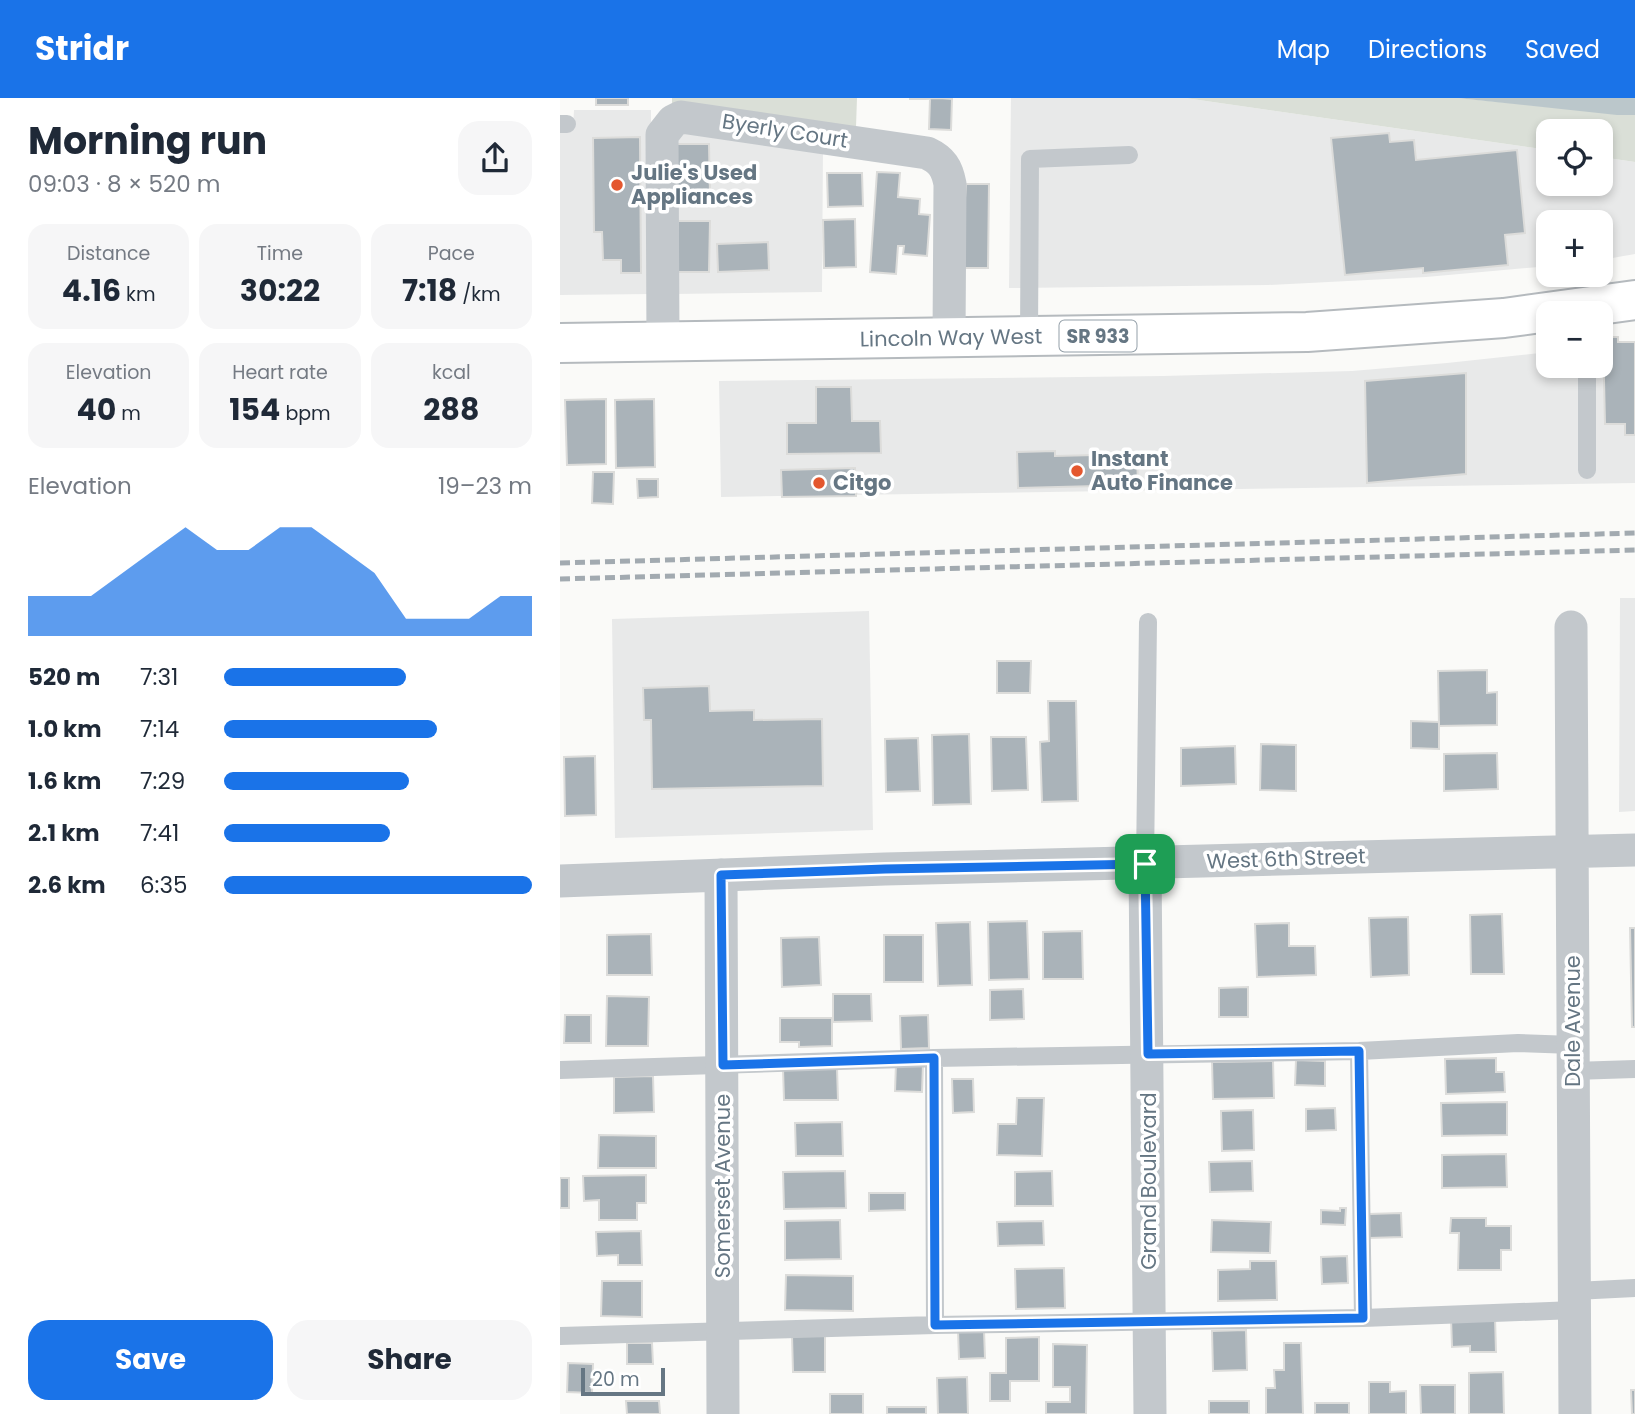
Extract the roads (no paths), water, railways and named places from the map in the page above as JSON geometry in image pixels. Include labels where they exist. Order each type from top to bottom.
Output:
[{"type":"main road","name":"Lincoln Way West","points":[[1613,304],[1635,300]]},
{"type":"main road","name":"Lincoln Way West","points":[[560,343],[1320,332],[1536,314]]},
{"type":"street","name":"Byerly Court","points":[[663,342],[662,135],[673,121],[681,117],[914,151],[936,158],[943,164],[950,184],[949,338]]},
{"type":"street","name":"Dale Avenue","points":[[1571,627],[1575,1414]]},
{"type":"street","name":"West 6th Street","points":[[560,881],[885,869],[1635,850]]},
{"type":"street","name":"Grand Boulevard","points":[[1145,864],[1150,1414]]},
{"type":"street","name":"Somerset Avenue","points":[[721,875],[723,1414]]},
{"type":"lane","points":[[1029,337],[1030,159],[1129,155]]},
{"type":"lane","points":[[1587,378],[1587,470]]},
{"type":"lane","points":[[1145,864],[1148,622]]},
{"type":"lane","points":[[560,1070],[934,1058],[1359,1051],[1518,1043],[1573,1058],[1635,1069]]},
{"type":"lane","points":[[1359,1051],[1363,1318]]},
{"type":"lane","points":[[934,1058],[935,1325]]},
{"type":"lane","points":[[560,1336],[935,1325],[1363,1318],[1575,1300],[1635,1289]]},
{"type":"railway","points":[[560,563],[1635,533]]},
{"type":"railway","points":[[560,579],[1635,550]]},
{"type":"place","name":"Julie's Used Appliances","points":[[617,185]]},
{"type":"place","name":"Instant Auto Finance","points":[[1077,471]]},
{"type":"place","name":"Citgo","points":[[819,483]]}]
